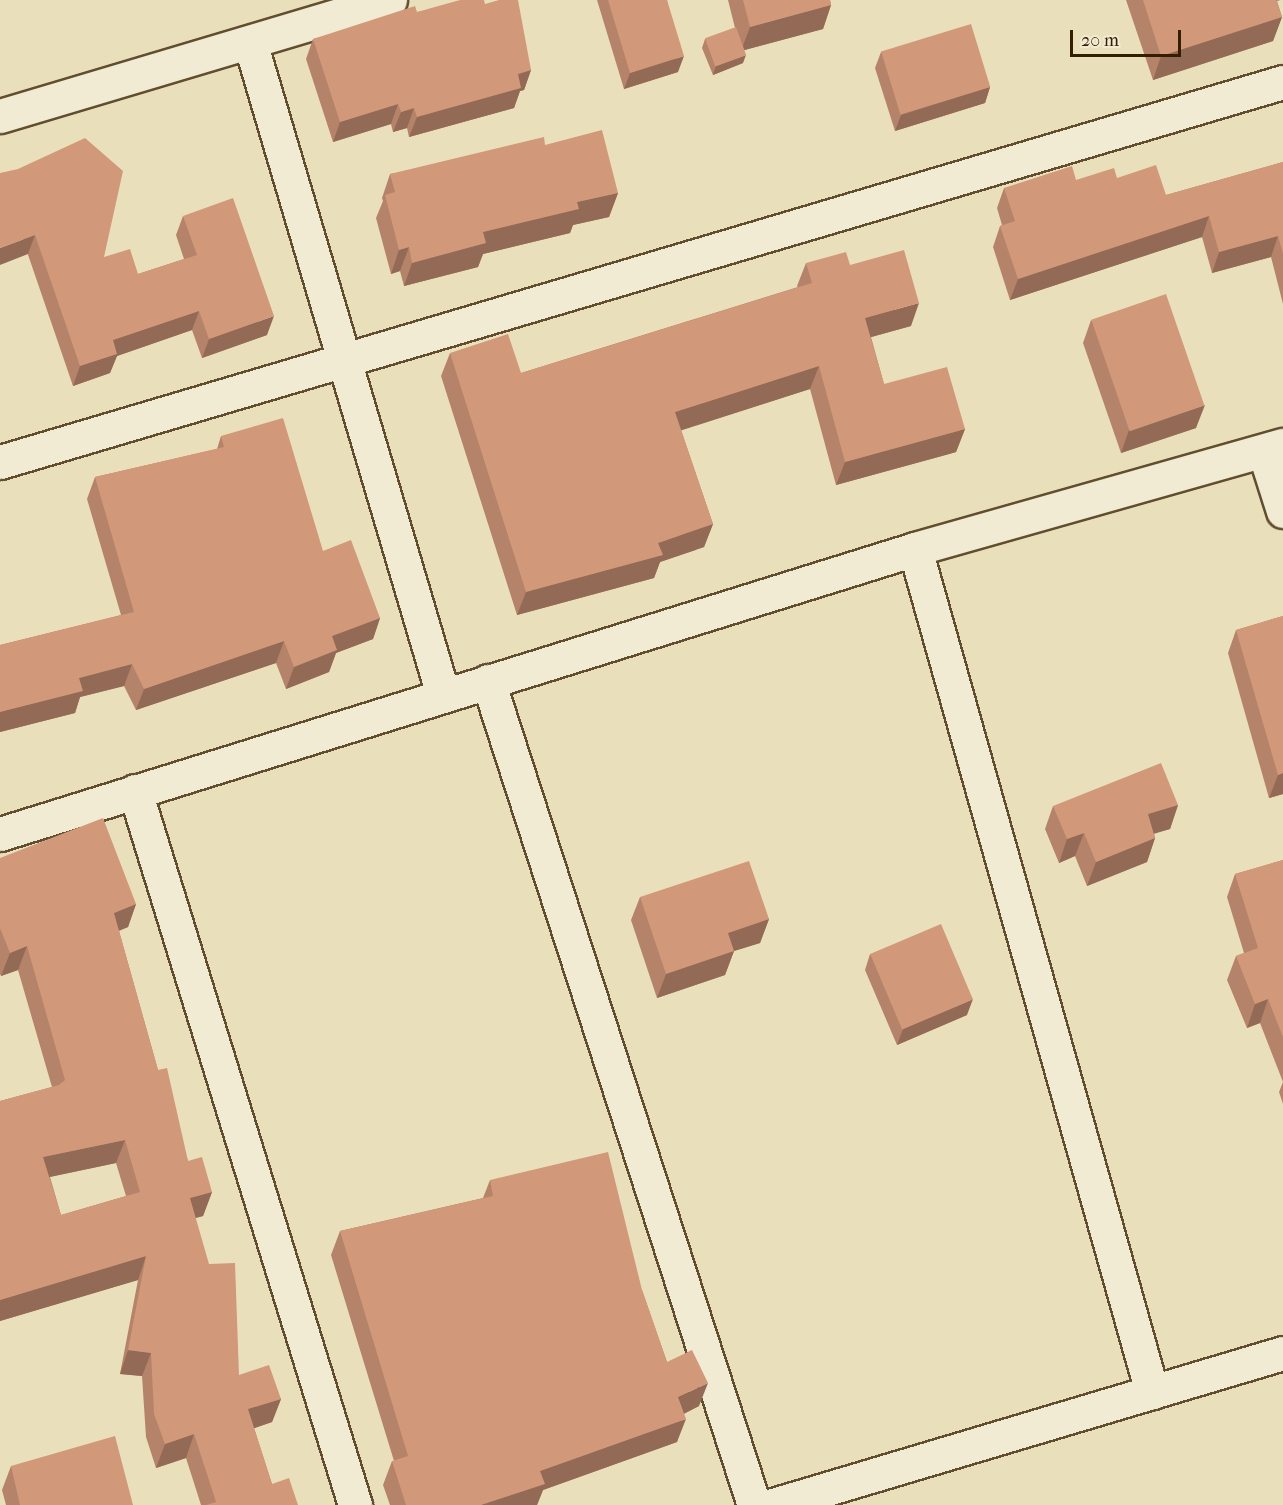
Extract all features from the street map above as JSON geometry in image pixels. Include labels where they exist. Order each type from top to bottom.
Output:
[{"type":"street","points":[[0,116],[390,0]]},
{"type":"street","points":[[250,42],[443,695]]},
{"type":"street","points":[[0,462],[345,364],[1283,82]]},
{"type":"street","points":[[0,834],[915,549],[1274,448],[1283,511]]},
{"type":"street","points":[[915,549],[1152,1392]]},
{"type":"street","points":[[488,681],[754,1505]]},
{"type":"street","points":[[135,791],[355,1505]]},
{"type":"street","points":[[773,1505],[1283,1353]]},
{"type":"building","points":[[460,0],[484,0],[485,4],[499,0],[518,0],[531,70],[518,74],[521,88],[417,117],[414,108],[401,112],[398,104],[340,122],[313,39],[415,6],[417,12]]},
{"type":"building","points":[[608,0],[667,0],[684,56],[630,73]]},
{"type":"building","points":[[743,0],[830,0],[831,5],[750,27]]},
{"type":"building","points":[[1143,0],[1276,0],[1282,17],[1161,56]]},
{"type":"building","points":[[971,24],[990,87],[900,115],[881,51]]},
{"type":"building","points":[[736,27],[746,55],[715,66],[705,38]]},
{"type":"building","points":[[602,130],[618,193],[577,202],[579,209],[483,232],[486,243],[412,263],[409,247],[399,250],[385,195],[395,192],[390,174],[544,137],[545,145]]},
{"type":"building","points":[[85,138],[123,171],[104,257],[130,249],[138,274],[197,255],[183,216],[233,198],[274,316],[209,339],[199,311],[113,340],[117,354],[80,366],[35,235],[0,248],[0,173],[18,169]]},
{"type":"building","points":[[1283,162],[1283,254],[1278,236],[1219,252],[1209,216],[1018,279],[1000,226],[1015,221],[1004,188],[1072,166],[1076,180],[1114,168],[1117,178],[1156,165],[1166,195]]},
{"type":"building","points":[[904,250],[919,303],[865,318],[884,384],[947,367],[965,429],[845,462],[819,366],[675,412],[713,524],[658,543],[663,555],[526,592],[450,353],[508,334],[521,373],[812,283],[806,263],[846,252],[850,265]]},
{"type":"building","points":[[1166,294],[1204,406],[1130,431],[1091,320]]},
{"type":"building","points":[[283,418],[323,551],[351,540],[380,618],[332,636],[337,650],[294,667],[284,641],[144,689],[132,664],[79,678],[83,691],[0,712],[0,645],[134,612],[95,477],[224,447],[221,436]]},
{"type":"building","points":[[1283,616],[1283,773],[1278,775],[1236,630]]},
{"type":"building","points":[[1161,763],[1178,805],[1148,814],[1155,838],[1096,862],[1084,833],[1067,839],[1053,806]]},
{"type":"building","points":[[103,818],[136,904],[114,913],[158,1070],[167,1068],[188,1161],[202,1157],[212,1192],[190,1198],[209,1264],[235,1263],[239,1375],[269,1365],[281,1399],[248,1409],[272,1484],[289,1478],[298,1505],[206,1505],[216,1502],[194,1434],[165,1444],[154,1414],[151,1353],[128,1350],[146,1256],[0,1300],[0,1101],[59,1085],[65,1080],[27,946],[10,953],[0,928],[0,858]],"holes":[[[125,1140],[140,1192],[61,1215],[43,1157]]]},
{"type":"building","points":[[1283,860],[1283,1037],[1268,999],[1255,1004],[1236,956],[1258,948],[1235,874]]},
{"type":"building","points":[[749,861],[769,919],[728,933],[734,951],[666,974],[640,897]]},
{"type":"building","points":[[941,924],[973,999],[902,1030],[870,954]]},
{"type":"building","points":[[608,1152],[642,1290],[667,1362],[692,1350],[708,1383],[678,1397],[686,1419],[540,1471],[545,1484],[481,1505],[406,1505],[392,1461],[408,1456],[340,1231],[493,1196],[490,1180]]},
{"type":"building","points":[[115,1436],[133,1505],[20,1505],[11,1466]]}]
